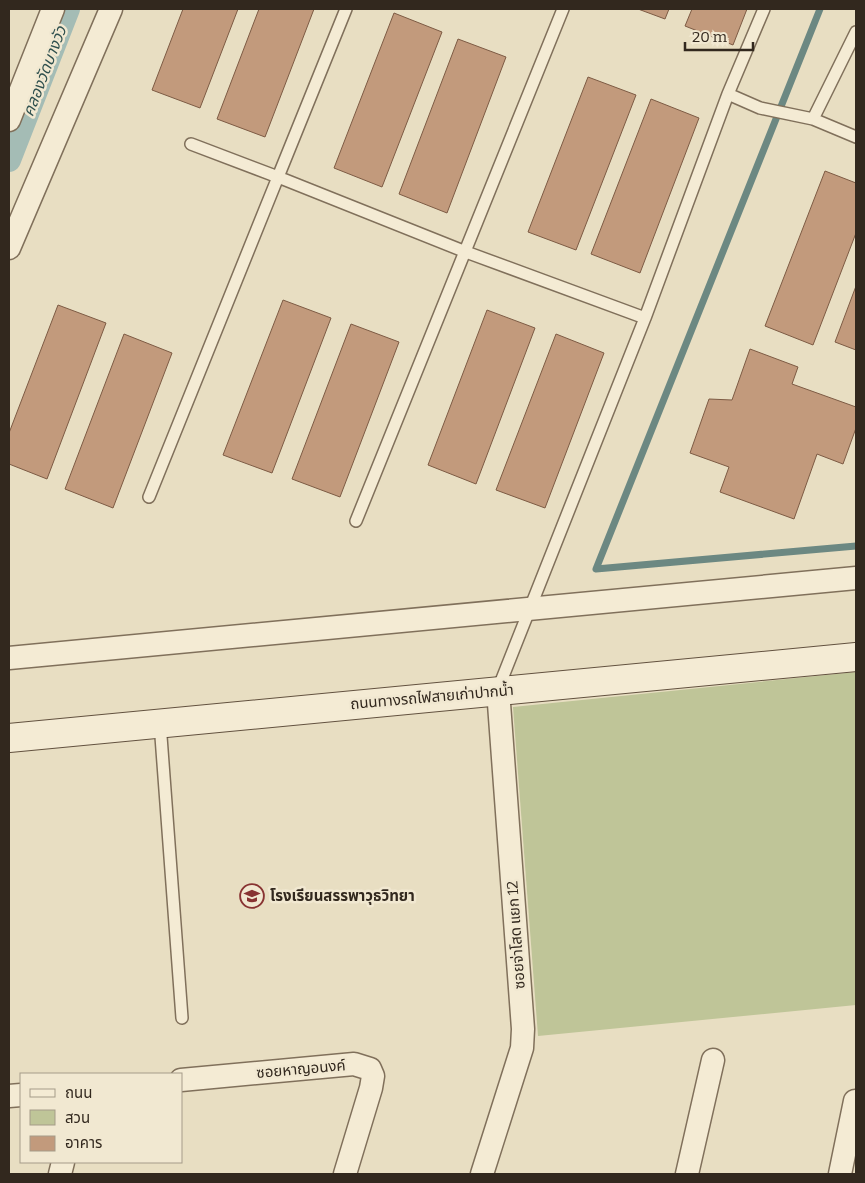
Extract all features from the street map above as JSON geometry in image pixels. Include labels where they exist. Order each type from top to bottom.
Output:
[{"type":"main road","name":"ถนนทางรถไฟสายเก่าปากน้ำ","points":[[9,738],[856,657]]},
{"type":"street","points":[[9,120],[53,9]]},
{"type":"street","points":[[9,248],[111,9]]},
{"type":"street","points":[[9,658],[856,578]]},
{"type":"street","name":"ซอยจ่าโสด แยก 12","points":[[482,1174],[522,1048],[523,1029],[498,690]]},
{"type":"street","points":[[687,1174],[713,1060]]},
{"type":"street","name":"ซอยหาญอนงค์","points":[[182,1080],[354,1064],[370,1069],[373,1076],[371,1088],[345,1174]]},
{"type":"street","points":[[840,1174],[855,1101]]},
{"type":"lane","points":[[150,497],[346,9]]},
{"type":"lane","points":[[356,521],[563,9]]},
{"type":"lane","points":[[498,690],[528,610],[645,318],[728,94],[764,9]]},
{"type":"lane","points":[[813,119],[856,32]]},
{"type":"lane","points":[[728,94],[760,108],[813,119],[856,137]]},
{"type":"lane","points":[[191,144],[466,252],[645,318]]},
{"type":"lane","points":[[160,723],[182,1018]]},
{"type":"green space","points":[[856,672],[856,1005],[538,1036],[513,707]]},
{"type":"building","points":[[183,9],[238,9],[200,108],[152,90]]},
{"type":"building","points":[[259,9],[314,9],[265,137],[217,119]]},
{"type":"building","points":[[638,9],[669,9],[665,19]]},
{"type":"building","points":[[692,9],[747,9],[733,45],[685,26]]},
{"type":"building","points":[[394,13],[442,32],[382,187],[334,168]]},
{"type":"building","points":[[458,39],[506,57],[447,213],[399,194]]},
{"type":"building","points":[[588,77],[636,95],[576,250],[528,232]]},
{"type":"building","points":[[651,99],[699,118],[640,273],[591,254]]},
{"type":"building","points":[[825,171],[856,183],[856,233],[813,345],[765,326]]},
{"type":"building","points":[[856,286],[856,350],[835,342]]},
{"type":"building","points":[[283,300],[331,318],[272,473],[223,455]]},
{"type":"building","points":[[58,305],[106,323],[47,479],[9,464],[9,433]]},
{"type":"building","points":[[487,310],[535,328],[476,484],[428,465]]},
{"type":"building","points":[[351,324],[399,342],[340,497],[292,479]]},
{"type":"building","points":[[124,334],[172,353],[113,508],[65,489]]},
{"type":"building","points":[[556,334],[604,353],[545,508],[496,490]]},
{"type":"building","points":[[750,349],[798,367],[792,384],[856,407],[856,428],[843,464],[817,454],[794,519],[720,492],[729,467],[690,453],[709,399],[732,400]]},
{"type":"waterway","name":"คลองวัดบางวัว","points":[[9,160],[68,9]]},
{"type":"waterway","points":[[820,9],[596,569],[856,546]]},
{"type":"place","name":"โรงเรียนสรรพาวุธวิทยา","points":[[252,896]]}]
